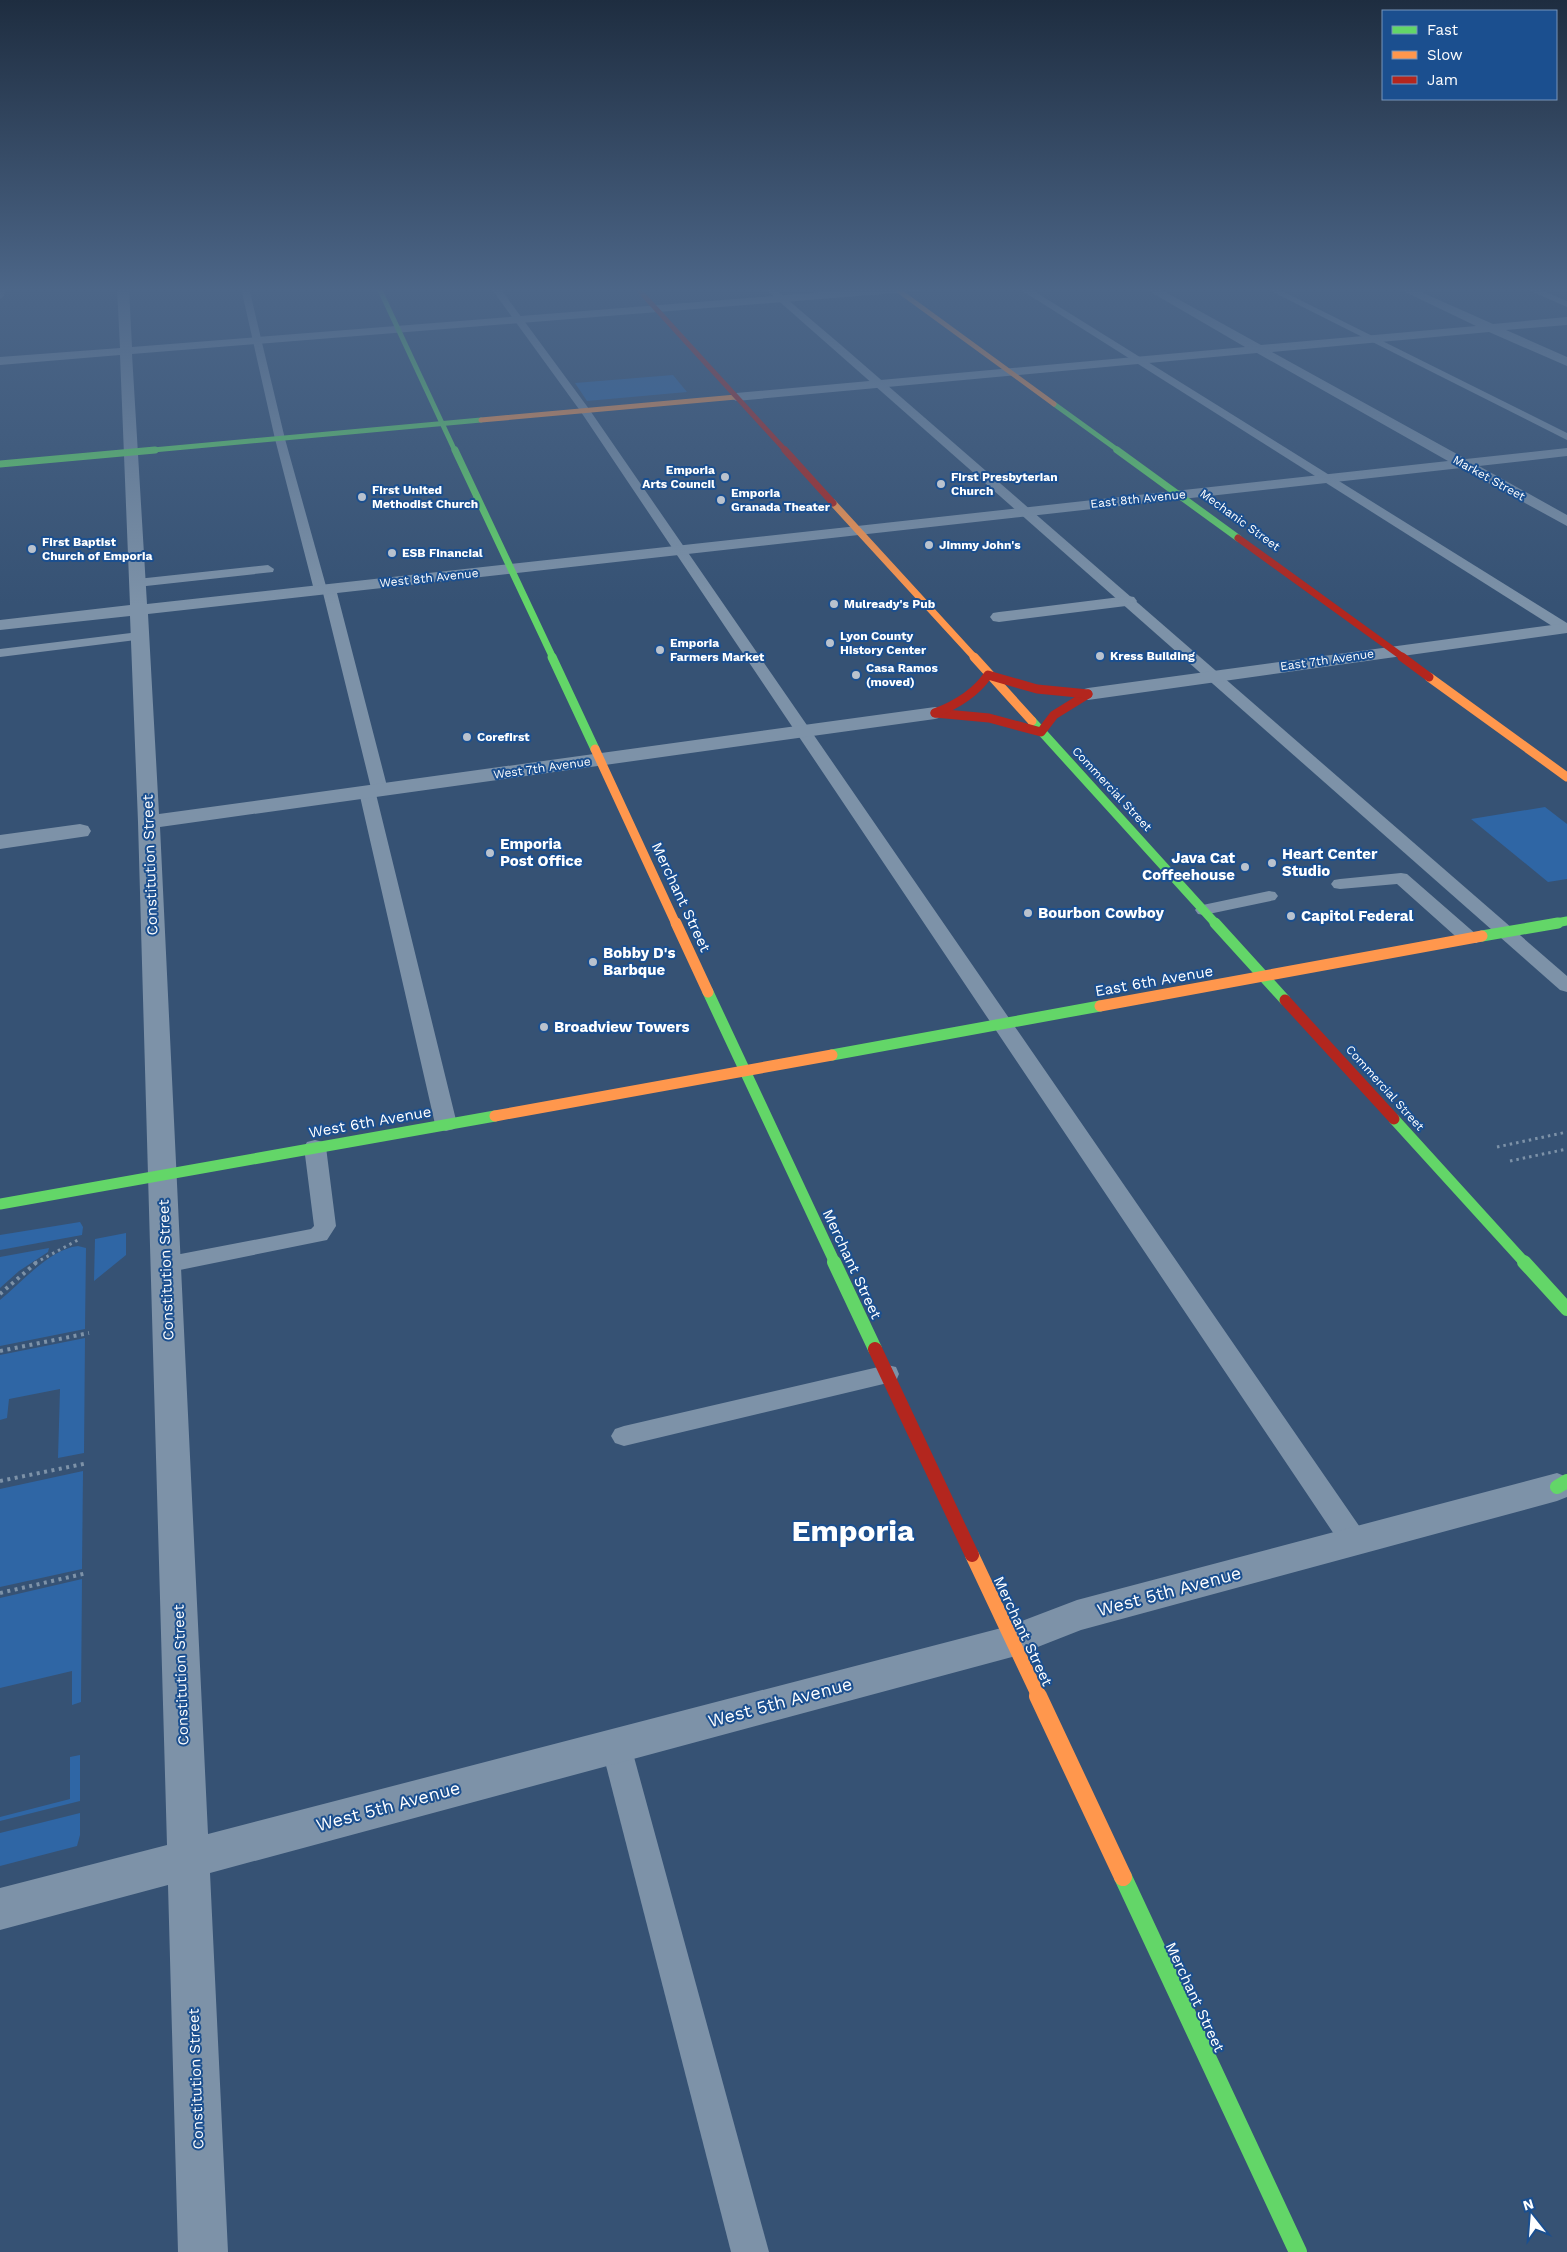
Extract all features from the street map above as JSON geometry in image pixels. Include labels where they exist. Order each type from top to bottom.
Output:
[{"type":"street","name":"Constitution Street","points":[[128,393],[149,822],[203,2252]]},
{"type":"street","name":"Merchant Street","points":[[428,393],[1298,2252]]},
{"type":"street","name":"Commercial Street","points":[[732,393],[1567,1308]]},
{"type":"street","points":[[0,464],[779,393]]},
{"type":"street","name":"Mechanic Street","points":[[1038,393],[1182,494],[1567,777]]},
{"type":"street","name":"Market Street","points":[[1339,393],[1567,521]]},
{"type":"street","name":"East 8th Avenue","points":[[858,530],[1567,452]]},
{"type":"street","name":"West 8th Avenue","points":[[0,625],[858,530]]},
{"type":"street","points":[[999,617],[1128,601]]},
{"type":"street","name":"East 7th Avenue","points":[[1088,694],[1566,628]]},
{"type":"street","points":[[935,713],[952,707],[982,685],[988,675],[1010,683],[1067,694],[1088,694]]},
{"type":"street","points":[[935,713],[966,715],[1022,726],[1041,732],[1046,724],[1066,706],[1088,694]]},
{"type":"street","name":"West 7th Avenue","points":[[149,822],[935,713]]},
{"type":"street","points":[[0,842],[80,831]]},
{"type":"street","name":"East 6th Avenue","points":[[746,1071],[1567,921]]},
{"type":"street","name":"West 6th Avenue","points":[[0,1204],[746,1071]]},
{"type":"street","name":"West 5th Avenue","points":[[0,1909],[1012,1641],[1077,1616],[1564,1485]]},
{"type":"lane","points":[[270,393],[280,439],[309,546],[308,565],[325,589],[374,791],[446,1124]]},
{"type":"lane","points":[[572,393],[1354,1541]]},
{"type":"lane","points":[[890,393],[1567,986]]},
{"type":"lane","points":[[1193,393],[1566,628]]},
{"type":"lane","points":[[1479,393],[1567,437]]},
{"type":"lane","points":[[137,584],[268,569]]},
{"type":"lane","points":[[0,653],[139,636]]},
{"type":"lane","points":[[1340,884],[1402,878],[1470,939]]},
{"type":"lane","points":[[1204,910],[1269,896]]},
{"type":"lane","points":[[166,1265],[319,1235],[326,1226],[316,1147]]},
{"type":"lane","points":[[624,1436],[887,1374]]},
{"type":"lane","points":[[616,1746],[750,2252]]},
{"type":"path","points":[[1497,1147],[1567,1132]]},
{"type":"path","points":[[1510,1161],[1567,1149]]},
{"type":"path","points":[[0,1294],[35,1264],[78,1240]]},
{"type":"path","points":[[0,1351],[89,1333]]},
{"type":"path","points":[[0,1481],[88,1463]]},
{"type":"path","points":[[0,1593],[87,1573]]},
{"type":"shaded area","points":[[582,393],[675,393],[587,401]]},
{"type":"shaded area","points":[[1545,807],[1567,824],[1567,879],[1548,882],[1471,819]]},
{"type":"shaded area","points":[[80,1222],[83,1227],[82,1235],[0,1250],[0,1235]]},
{"type":"shaded area","points":[[126,1233],[126,1255],[94,1281],[95,1239]]},
{"type":"shaded area","points":[[78,1246],[86,1248],[85,1329],[0,1346],[0,1300],[36,1268],[57,1253],[67,1248]]},
{"type":"shaded area","points":[[49,1248],[48,1252],[19,1271],[0,1288],[0,1257]]},
{"type":"shaded area","points":[[85,1338],[84,1453],[58,1458],[60,1389],[9,1399],[7,1418],[0,1420],[0,1355]]},
{"type":"shaded area","points":[[83,1471],[82,1569],[0,1587],[0,1489]]},
{"type":"shaded area","points":[[82,1579],[81,1702],[72,1705],[72,1671],[0,1688],[0,1598]]},
{"type":"shaded area","points":[[80,1755],[80,1801],[0,1821],[0,1817],[70,1799],[70,1757]]},
{"type":"shaded area","points":[[80,1813],[80,1835],[77,1846],[0,1866],[0,1833]]},
{"type":"traffic: fast","points":[[428,393],[595,749]]},
{"type":"traffic: fast","points":[[1054,404],[1238,538]]},
{"type":"traffic: fast","points":[[0,464],[481,420]]},
{"type":"traffic: fast","points":[[1032,721],[1285,1000]]},
{"type":"traffic: fast","points":[[1482,936],[1567,921]]},
{"type":"traffic: fast","points":[[708,992],[875,1349]]},
{"type":"traffic: fast","points":[[832,1055],[1100,1006]]},
{"type":"traffic: fast","points":[[0,1204],[495,1116]]},
{"type":"traffic: fast","points":[[1394,1119],[1567,1309]]},
{"type":"traffic: fast","points":[[1557,1487],[1567,1481]]},
{"type":"traffic: fast","points":[[1123,1877],[1298,2252]]},
{"type":"traffic: slow","points":[[1039,393],[1054,404]]},
{"type":"traffic: slow","points":[[481,420],[736,397]]},
{"type":"traffic: slow","points":[[833,503],[1032,721]]},
{"type":"traffic: slow","points":[[1429,677],[1567,777]]},
{"type":"traffic: slow","points":[[595,749],[708,992]]},
{"type":"traffic: slow","points":[[1100,1006],[1482,936]]},
{"type":"traffic: slow","points":[[495,1116],[832,1055]]},
{"type":"traffic: slow","points":[[972,1555],[1123,1877]]},
{"type":"traffic: jam","points":[[733,393],[833,503]]},
{"type":"traffic: jam","points":[[1238,538],[1429,677]]},
{"type":"traffic: jam","points":[[935,713],[950,707],[972,694],[988,675],[1037,689],[1088,694]]},
{"type":"traffic: jam","points":[[935,713],[989,718],[1041,732],[1054,715],[1088,694]]},
{"type":"traffic: jam","points":[[1285,1000],[1394,1119]]},
{"type":"traffic: jam","points":[[875,1349],[972,1555]]},
{"type":"place","name":"Emporia Arts Council","points":[[725,477]]},
{"type":"place","name":"First Presbyterian Church","points":[[941,484]]},
{"type":"place","name":"First United Methodist Church","points":[[362,497]]},
{"type":"place","name":"Emporia Granada Theater","points":[[721,500]]},
{"type":"place","name":"Jimmy John's","points":[[929,545]]},
{"type":"place","name":"First Baptist Church of Emporia","points":[[32,549]]},
{"type":"place","name":"ESB Financial","points":[[392,553]]},
{"type":"place","name":"Mulready's Pub","points":[[834,604]]},
{"type":"place","name":"Lyon County History Center","points":[[830,643]]},
{"type":"place","name":"Emporia Farmers Market","points":[[660,650]]},
{"type":"place","name":"Kress Building","points":[[1100,656]]},
{"type":"place","name":"Casa Ramos (moved)","points":[[856,675]]},
{"type":"place","name":"Corefirst","points":[[467,737]]},
{"type":"place","name":"Emporia Post Office","points":[[490,853]]},
{"type":"place","name":"Heart Center Studio","points":[[1272,863]]},
{"type":"place","name":"Java Cat Coffeehouse","points":[[1245,867]]},
{"type":"place","name":"Bourbon Cowboy","points":[[1028,913]]},
{"type":"place","name":"Capitol Federal","points":[[1291,916]]},
{"type":"place","name":"Bobby D's Barbque","points":[[593,962]]},
{"type":"place","name":"Broadview Towers","points":[[544,1027]]},
{"type":"district","name":"Emporia","points":[[853,1530]]}]
